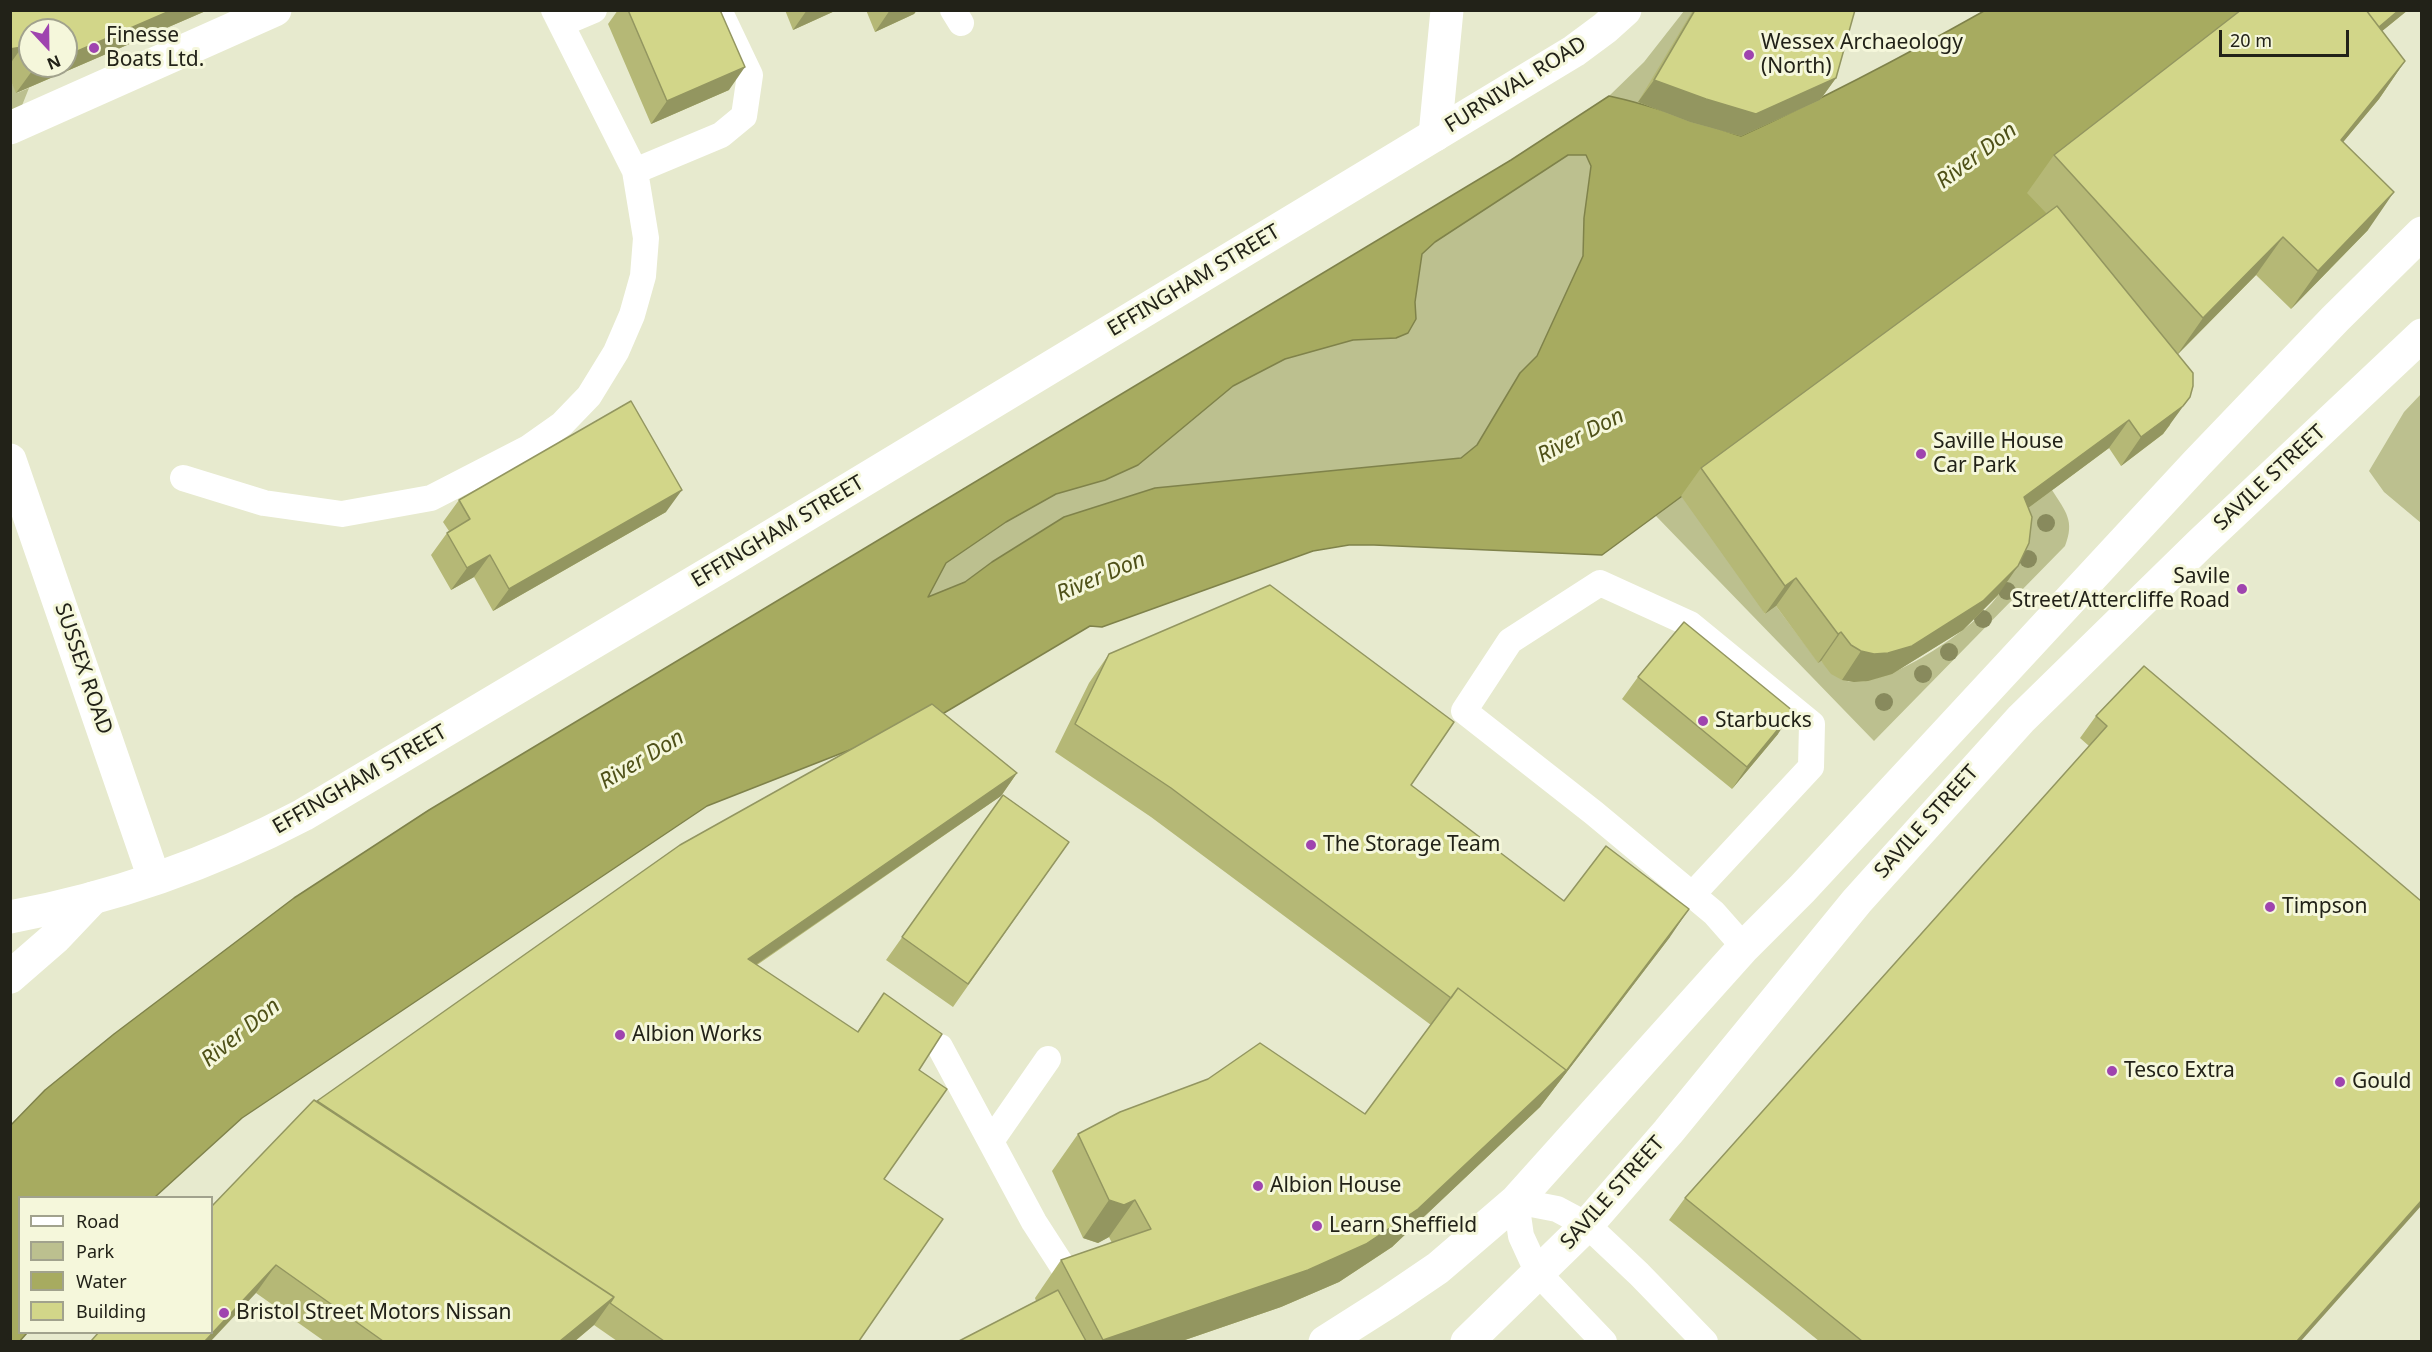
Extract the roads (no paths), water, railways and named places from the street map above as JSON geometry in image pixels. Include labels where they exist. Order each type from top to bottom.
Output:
[{"type":"main road","points":[[10,128],[275,10]]},
{"type":"main road","points":[[1435,135],[1447,10]]},
{"type":"main road","name":"FURNIVAL ROAD","points":[[1435,135],[1574,51],[1625,10]]},
{"type":"main road","name":"EFFINGHAM STREET","points":[[10,977],[56,937],[93,898],[154,878],[264,836],[303,814],[715,570],[1435,135]]},
{"type":"main road","points":[[1325,1341],[1438,1268],[1516,1201],[1744,947],[1802,889],[2197,463],[2421,233]]},
{"type":"main road","name":"SAVILE STREET","points":[[1467,1341],[1587,1225],[1668,1132],[1857,902],[2007,735],[2134,607],[2421,334]]},
{"type":"main road","name":"SUSSEX ROAD","points":[[10,460],[154,878]]},
{"type":"main road","points":[[10,917],[93,898]]},
{"type":"lane","points":[[183,478],[264,503],[342,514],[431,498],[528,448],[562,424],[589,396],[616,352],[632,315],[644,276],[646,238],[635,171],[557,17],[594,10]]},
{"type":"lane","points":[[635,171],[721,135],[744,116],[750,75],[719,10]]},
{"type":"lane","points":[[1692,895],[1811,767],[1812,724],[1690,624],[1600,583],[1509,640],[1464,711],[1594,813],[1692,895],[1714,913],[1744,947]]},
{"type":"lane","points":[[940,1047],[1034,1222],[1107,1341]]},
{"type":"lane","points":[[991,1141],[1048,1059]]},
{"type":"lane","points":[[1604,1341],[1538,1274],[1521,1236],[1516,1201],[1557,1209],[1587,1225],[1705,1341]]},
{"type":"water","name":"River Don","points":[[1984,11],[2263,11],[2037,235],[1602,555],[1374,545],[1349,545],[1313,551],[1102,627],[1090,626],[944,713],[707,806],[242,1118],[156,1196],[18,1196],[18,1334],[26,1334],[19,1342],[10,1341],[10,1126],[45,1090],[114,1034],[294,898],[429,810],[1511,160],[1609,96],[1659,109],[1741,136],[1894,60]],"holes":[[[1568,155],[1586,155],[1591,166],[1584,218],[1583,256],[1537,356],[1520,373],[1477,445],[1461,458],[1155,488],[1064,517],[992,562],[965,582],[928,597],[946,563],[1006,522],[1056,494],[1105,480],[1138,465],[1233,386],[1285,359],[1353,340],[1396,338],[1408,333],[1416,319],[1415,302],[1422,254],[1435,242]]]},
{"type":"place","name":"Finesse Boats Ltd.","points":[[94,48]]},
{"type":"place","name":"Wessex Archaeology (North)","points":[[1749,55]]},
{"type":"place","name":"Saville House Car Park","points":[[1921,454]]},
{"type":"place","name":"Savile Street/Attercliffe Road","points":[[2242,589]]},
{"type":"place","name":"Starbucks","points":[[1703,721]]},
{"type":"place","name":"The Storage Team","points":[[1311,845]]},
{"type":"place","name":"Timpson","points":[[2270,907]]},
{"type":"place","name":"Albion Works","points":[[620,1035]]},
{"type":"place","name":"Tesco Extra","points":[[2112,1071]]},
{"type":"place","name":"Gould","points":[[2340,1082]]},
{"type":"place","name":"Albion House","points":[[1258,1186]]},
{"type":"place","name":"Learn Sheffield","points":[[1317,1226]]},
{"type":"place","name":"Bristol Street Motors Nissan","points":[[224,1313]]}]
